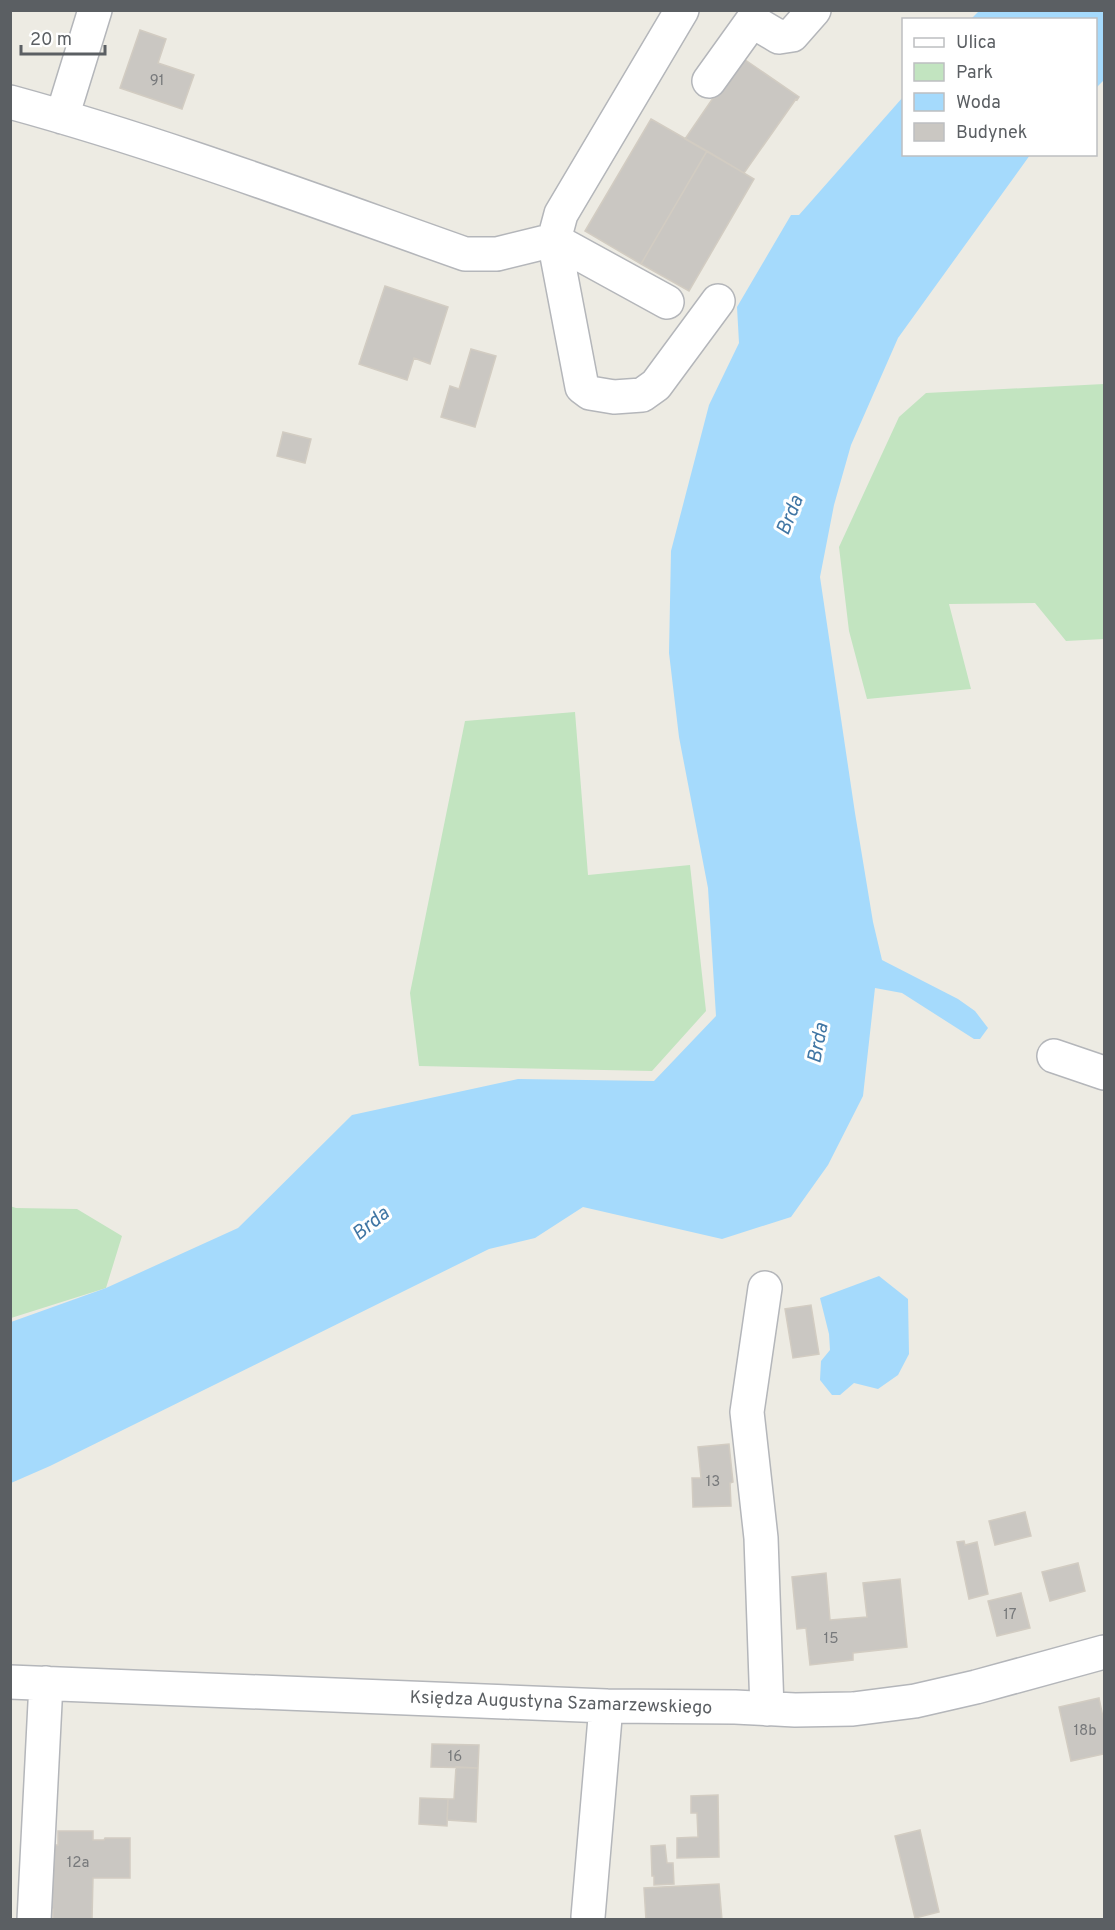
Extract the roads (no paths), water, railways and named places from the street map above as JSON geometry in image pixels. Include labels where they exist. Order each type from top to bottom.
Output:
[{"type":"street","points":[[62,117],[95,10]]},
{"type":"street","points":[[682,10],[561,214],[554,240],[582,387],[590,393],[614,397],[642,395],[657,385],[718,300]]},
{"type":"street","points":[[709,81],[752,21],[779,37],[792,34],[814,10]]},
{"type":"street","points":[[10,102],[269,184],[465,254],[497,254],[554,240],[667,302]]},
{"type":"street","points":[[1054,1056],[1104,1073]]},
{"type":"street","points":[[765,1288],[747,1412],[761,1538],[767,1709]]},
{"type":"street","name":"Księdza Augustyna Szamarzewskiego","points":[[10,1682],[606,1706],[853,1709],[915,1701],[1104,1652]]},
{"type":"street","points":[[34,1920],[46,1683]]},
{"type":"street","points":[[588,1917],[606,1706]]},
{"type":"water","points":[[979,11],[1104,11],[1104,80],[1097,87],[1097,18],[972,18]]},
{"type":"water","name":"Brda","points":[[902,98],[902,156],[1029,156],[898,338],[851,445],[834,505],[820,577],[855,813],[873,922],[882,960],[958,999],[975,1011],[988,1028],[980,1039],[974,1039],[902,993],[875,988],[863,1096],[828,1165],[791,1217],[722,1239],[583,1207],[535,1238],[489,1249],[50,1466],[11,1483],[11,1322],[106,1288],[238,1228],[352,1115],[518,1079],[654,1081],[716,1016],[708,888],[679,737],[669,653],[671,551],[709,405],[739,343],[737,307],[791,215],[799,215]]},
{"type":"water","points":[[879,1276],[908,1299],[909,1354],[898,1375],[878,1389],[854,1383],[840,1395],[832,1395],[820,1380],[821,1361],[830,1350],[829,1334],[820,1298]]}]
